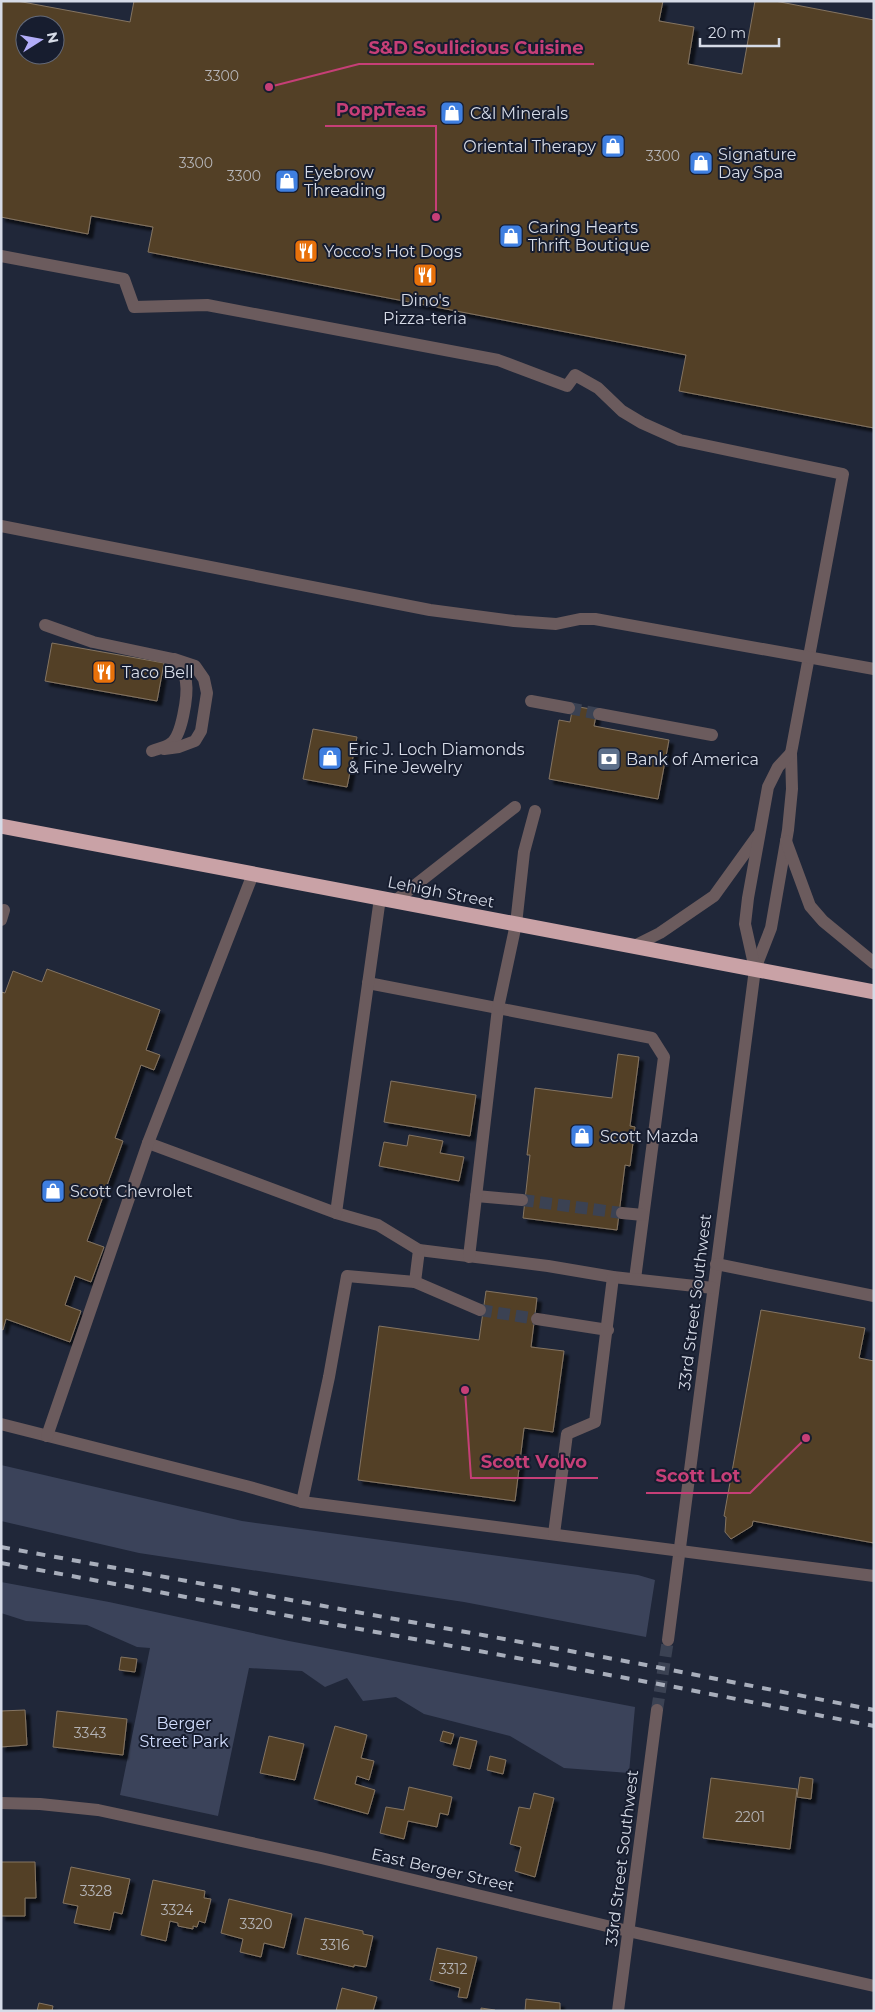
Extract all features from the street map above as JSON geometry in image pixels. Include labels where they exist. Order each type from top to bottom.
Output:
[{"type":"highway","name":"Lehigh Street","points":[[1,826],[874,992]]},
{"type":"street","points":[[1,256],[124,279],[134,307],[207,305],[498,360],[567,386],[576,375],[598,388],[622,410],[642,423],[680,440],[843,474],[791,753],[792,789],[786,840],[771,928],[756,969]]},
{"type":"street","points":[[1,526],[430,610],[514,621],[556,624],[580,619],[595,619],[874,669]]},
{"type":"street","points":[[45,625],[93,642],[173,658],[195,666],[204,679],[207,693],[202,731],[195,741],[178,747],[152,751],[171,744],[178,735],[185,703],[186,681],[180,664],[173,658]]},
{"type":"street","points":[[531,701],[569,708]]},
{"type":"street","points":[[599,714],[712,735]]},
{"type":"street","points":[[756,969],[744,924],[768,787],[778,767],[791,753]]},
{"type":"street","points":[[395,901],[515,807]]},
{"type":"street","points":[[469,1256],[498,1008],[516,924],[524,852],[535,811]]},
{"type":"street","points":[[634,946],[660,933],[714,896],[760,833]]},
{"type":"street","points":[[786,840],[810,906],[823,922],[874,963]]},
{"type":"street","points":[[46,1436],[148,1143],[252,874]]},
{"type":"street","points":[[336,1213],[380,898]]},
{"type":"street","name":"33rd Street Southwest","points":[[668,1640],[756,969]]},
{"type":"street","points":[[368,983],[652,1038],[664,1057],[634,1279]]},
{"type":"street","points":[[148,1143],[336,1213],[378,1225],[419,1250],[548,1266],[613,1277],[714,1288]]},
{"type":"street","points":[[476,1196],[522,1200]]},
{"type":"street","points":[[622,1213],[643,1215]]},
{"type":"street","points":[[415,1282],[419,1250]]},
{"type":"street","points":[[716,1264],[874,1296]]},
{"type":"street","points":[[302,1502],[329,1377],[347,1276],[415,1282],[480,1310]]},
{"type":"street","points":[[554,1534],[567,1434],[595,1422],[608,1330],[613,1277]]},
{"type":"street","points":[[537,1319],[608,1330]]},
{"type":"street","points":[[1,1424],[302,1502],[874,1576]]},
{"type":"street","name":"33rd Street Southwest","points":[[618,2011],[657,1710]]},
{"type":"street","name":"East Berger Street","points":[[1,1803],[40,1804],[98,1810],[320,1858],[628,1931],[874,1986]]},
{"type":"green space","points":[[1,1465],[242,1521],[638,1575],[655,1580],[646,1637],[464,1602],[139,1553],[1,1521]]},
{"type":"green space","name":"Berger Street Park","points":[[1,1582],[109,1602],[289,1641],[635,1707],[629,1773],[564,1768],[510,1736],[424,1714],[396,1697],[363,1701],[347,1678],[325,1687],[302,1671],[249,1668],[218,1816],[120,1795],[150,1648],[137,1647],[87,1625],[26,1621],[1,1613]]},
{"type":"building","points":[[1,1],[17,1],[130,22],[134,1],[663,1],[659,21],[694,27],[688,64],[742,74],[755,1],[775,1],[874,20],[874,428],[679,391],[686,355],[148,252],[153,227],[91,216],[88,234],[1,217]]},
{"type":"building","name":"Taco Bell","points":[[52,643],[164,663],[157,701],[45,681]]},
{"type":"building","name":"Bank of America","points":[[573,706],[597,710],[594,726],[669,740],[658,799],[549,779],[559,720],[570,722]]},
{"type":"building","name":"Eric J. Loch Diamonds & Fine Jewelry","points":[[313,729],[357,737],[347,787],[303,779]]},
{"type":"building","name":"Scott Chevrolet","points":[[47,969],[160,1010],[146,1050],[160,1055],[154,1070],[141,1065],[115,1138],[123,1141],[87,1241],[104,1247],[91,1282],[75,1276],[65,1305],[81,1311],[70,1342],[6,1319],[3,1330],[1,1329],[1,992],[5,993],[13,971],[42,982]]},
{"type":"building","name":"Scott Mazda","points":[[618,1054],[639,1057],[630,1126],[635,1127],[630,1166],[625,1165],[617,1230],[523,1218],[530,1155],[527,1155],[535,1088],[612,1098]]},
{"type":"building","points":[[391,1081],[476,1095],[470,1136],[384,1122]]},
{"type":"building","points":[[409,1135],[443,1141],[440,1153],[464,1157],[459,1181],[379,1166],[384,1142],[407,1146]]},
{"type":"building","points":[[486,1291],[537,1298],[531,1347],[564,1351],[553,1432],[524,1428],[515,1501],[358,1480],[379,1326],[479,1340]]},
{"type":"building","points":[[761,1310],[865,1328],[859,1358],[874,1361],[874,1543],[753,1521],[752,1526],[731,1539],[725,1532],[726,1517],[724,1516]]},
{"type":"building","points":[[121,1657],[137,1659],[135,1672],[119,1670]]},
{"type":"building","points":[[25,1710],[27,1745],[1,1747],[1,1711]]},
{"type":"building","points":[[57,1711],[127,1719],[123,1755],[53,1747]]},
{"type":"building","points":[[335,1726],[367,1735],[361,1758],[374,1761],[369,1780],[357,1776],[355,1784],[375,1790],[368,1814],[314,1799]]},
{"type":"building","points":[[443,1731],[454,1734],[451,1744],[440,1741]]},
{"type":"building","points":[[269,1736],[304,1744],[295,1780],[260,1773]]},
{"type":"building","points":[[460,1737],[477,1741],[470,1769],[453,1765]]},
{"type":"building","points":[[490,1756],[506,1760],[503,1774],[487,1770]]},
{"type":"building","points":[[800,1777],[813,1779],[811,1799],[797,1797]]},
{"type":"building","points":[[711,1778],[797,1789],[790,1849],[703,1838]]},
{"type":"building","points":[[409,1787],[452,1797],[448,1815],[440,1813],[437,1827],[408,1821],[404,1839],[380,1833],[386,1807],[404,1810]]},
{"type":"building","points":[[534,1793],[554,1798],[535,1877],[515,1871],[521,1847],[510,1844],[519,1807],[530,1809]]},
{"type":"building","points":[[1,1862],[35,1862],[36,1898],[25,1898],[25,1916],[1,1916]]},
{"type":"building","points":[[71,1867],[130,1879],[122,1914],[114,1912],[110,1930],[74,1923],[78,1906],[63,1903]]},
{"type":"building","points":[[153,1880],[205,1891],[204,1898],[211,1899],[205,1923],[199,1921],[197,1927],[193,1926],[193,1929],[178,1926],[178,1923],[170,1921],[166,1941],[141,1935]]},
{"type":"building","points":[[229,1899],[292,1914],[284,1948],[264,1943],[261,1957],[240,1952],[243,1939],[221,1933]]},
{"type":"building","points":[[305,1918],[363,1931],[363,1934],[373,1936],[366,1967],[354,1965],[354,1967],[297,1954]]},
{"type":"building","points":[[437,1948],[477,1957],[467,1998],[458,1997],[460,1988],[430,1980]]},
{"type":"building","points":[[342,1988],[377,1997],[373,2011],[336,2011]]},
{"type":"building","points":[[526,1999],[560,2003],[560,2011],[525,2011]]},
{"type":"building","points":[[39,2003],[53,2006],[52,2011],[37,2011]]},
{"type":"building","points":[[481,2008],[495,2010],[481,2011]]},
{"type":"tunnel","points":[[569,708],[599,714]]},
{"type":"tunnel","points":[[522,1200],[622,1213]]},
{"type":"tunnel","points":[[480,1310],[537,1319]]},
{"type":"tunnel","points":[[657,1710],[668,1640]]},
{"type":"railway","points":[[1,1547],[641,1664],[874,1710]]},
{"type":"railway","points":[[1,1563],[680,1688],[874,1726]]},
{"type":"place","name":"S&D Soulicious Cuisine","points":[[269,87]]},
{"type":"place","name":"C&I Minerals","points":[[452,113]]},
{"type":"place","name":"Oriental Therapy","points":[[613,146]]},
{"type":"place","name":"Signature Day Spa","points":[[701,163]]},
{"type":"place","name":"Eyebrow Threading","points":[[287,181]]},
{"type":"place","name":"PoppTeas","points":[[436,217]]},
{"type":"place","name":"Caring Hearts Thrift Boutique","points":[[511,236]]},
{"type":"place","name":"Yocco's Hot Dogs","points":[[306,251]]},
{"type":"place","name":"Dino's Pizza-teria","points":[[425,275]]},
{"type":"place","name":"Taco Bell","points":[[104,672]]},
{"type":"place","name":"Eric J. Loch Diamonds & Fine Jewelry","points":[[330,758]]},
{"type":"place","name":"Bank of America","points":[[609,759]]},
{"type":"place","name":"Scott Mazda","points":[[582,1136]]},
{"type":"place","name":"Scott Chevrolet","points":[[53,1191]]},
{"type":"place","name":"Scott Volvo","points":[[465,1390]]},
{"type":"place","name":"Scott Lot","points":[[806,1438]]}]
